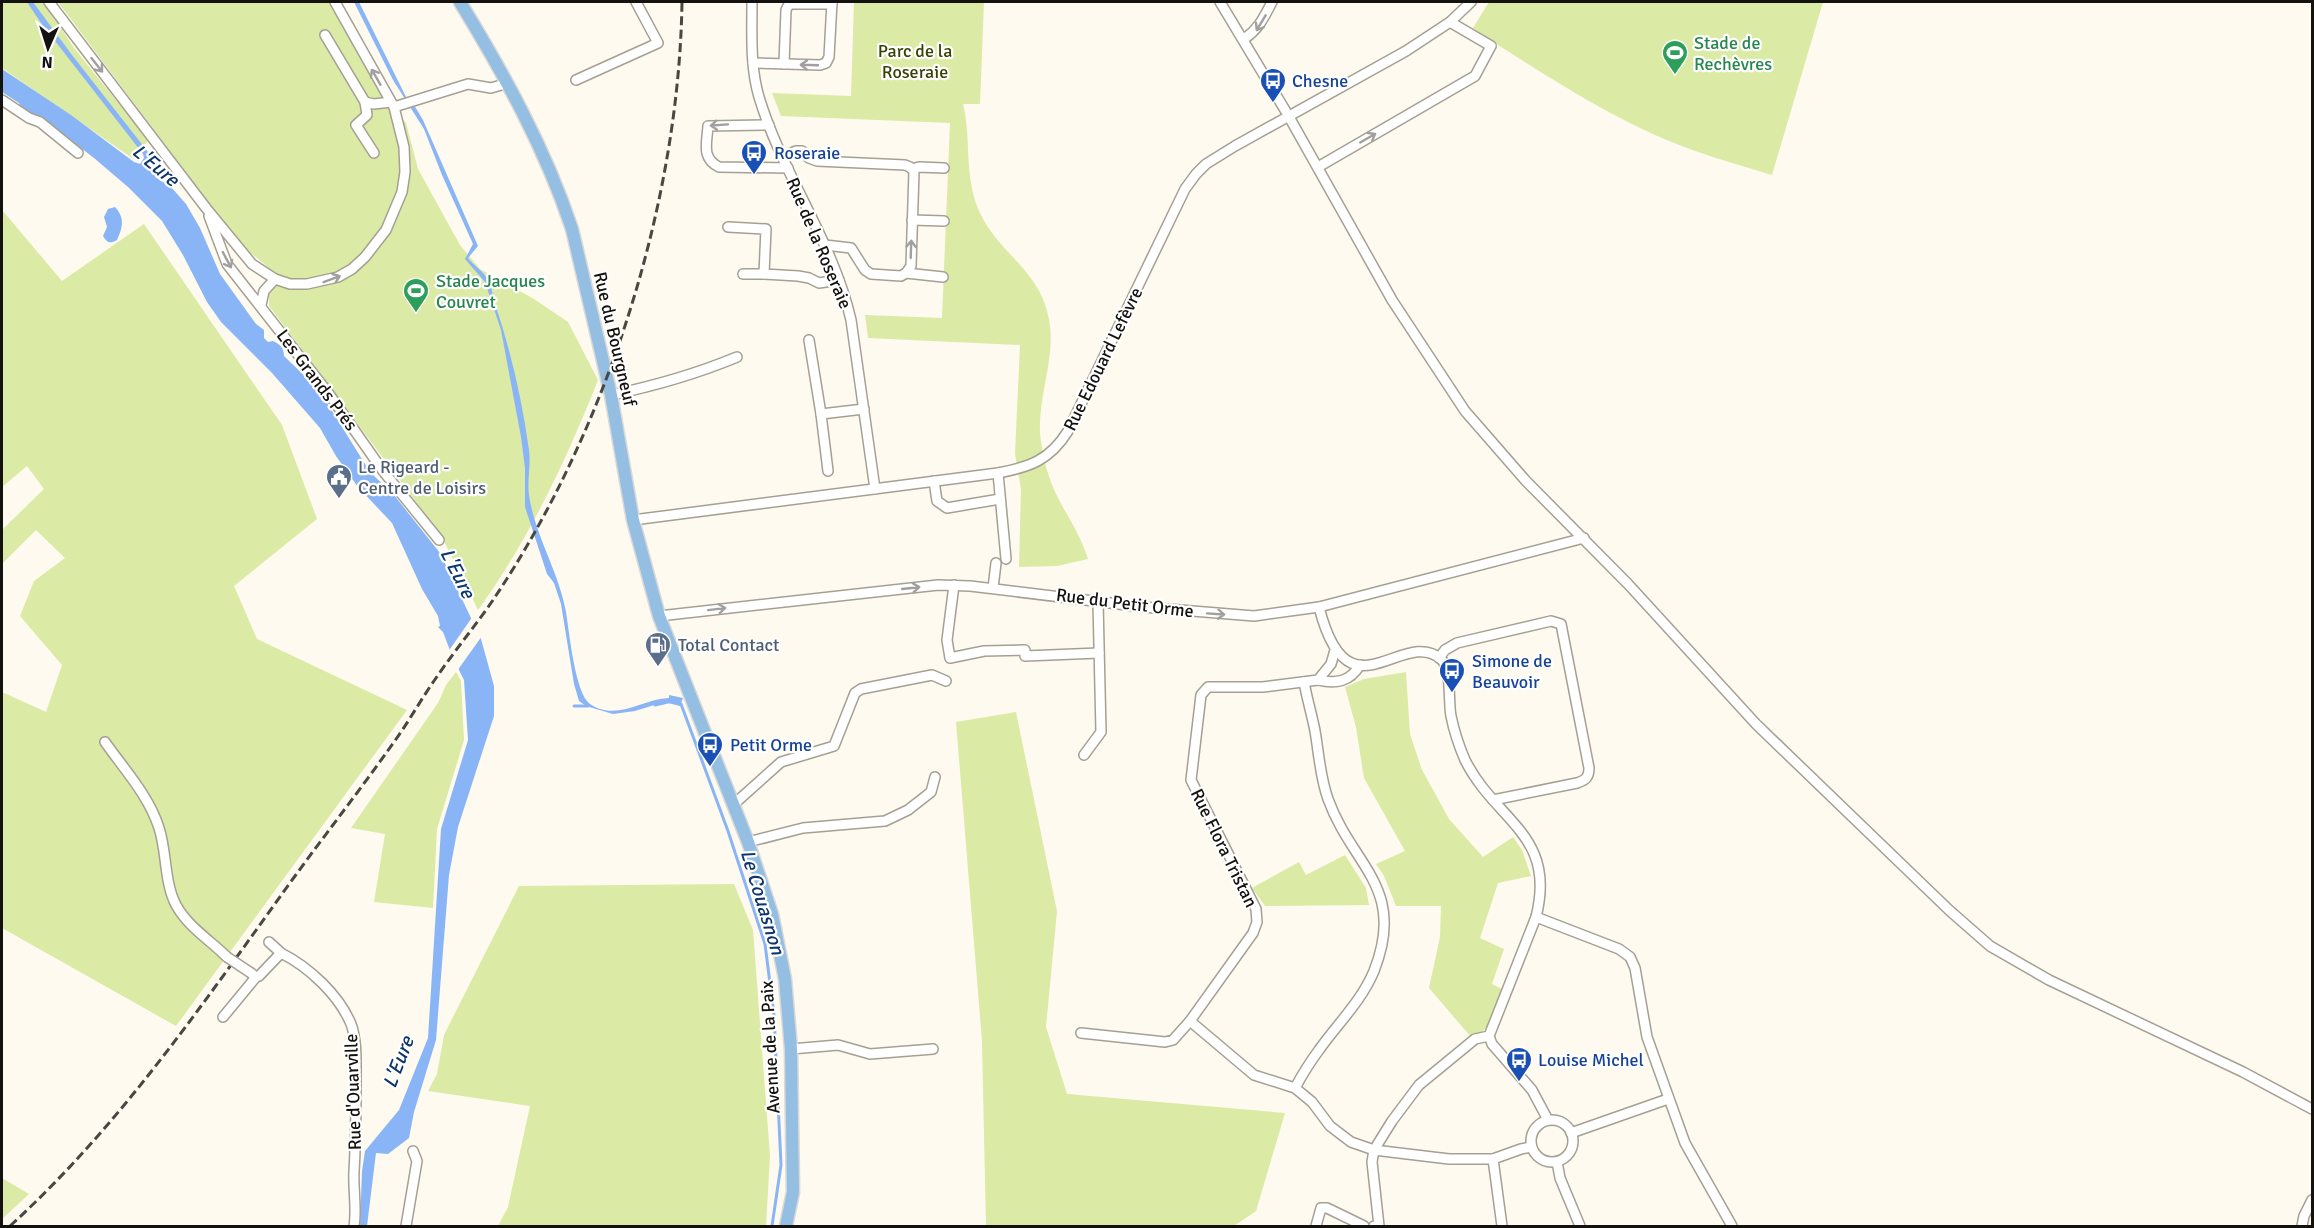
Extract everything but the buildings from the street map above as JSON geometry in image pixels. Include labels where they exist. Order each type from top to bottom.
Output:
[{"type":"main road","name":"Rue du Bourgneuf","points":[[460,2],[508,83],[564,204],[574,237],[611,395],[633,520],[659,616],[693,700]]},
{"type":"main road","name":"Avenue de la Paix","points":[[693,700],[748,842],[774,925],[785,979],[791,1049],[793,1192],[786,1227]]},
{"type":"street","points":[[49,2],[206,208],[252,264],[275,279],[290,284],[308,284],[339,277],[352,269],[365,257],[386,230],[402,192],[405,172],[404,147],[393,104],[335,2]]},
{"type":"street","points":[[576,80],[658,43],[636,2]]},
{"type":"street","name":"Rue de la Roseraie","points":[[752,2],[753,63],[756,88],[783,157],[825,245],[846,297],[875,489]]},
{"type":"street","points":[[1220,2],[1288,115],[1392,300],[1465,411],[1527,481],[1584,538],[1756,724],[1948,910],[1990,946],[2049,980],[2243,1072],[2313,1109]]},
{"type":"street","points":[[1244,39],[1255,32],[1272,2]]},
{"type":"street","name":"Rue Edouard Lefèvre","points":[[633,520],[998,473],[1020,469],[1042,459],[1064,438],[1176,207],[1196,174],[1216,156],[1406,51],[1450,22],[1471,2]]},
{"type":"street","points":[[753,63],[784,64],[820,65],[826,63],[829,57],[832,3],[789,4],[786,10],[784,64]]},
{"type":"street","points":[[1318,167],[1475,76],[1491,46],[1450,22]]},
{"type":"street","points":[[325,35],[365,102],[367,115],[356,125],[374,153]]},
{"type":"street","points":[[365,102],[409,103],[468,84],[491,88],[508,83]]},
{"type":"street","points":[[2,100],[29,118],[40,122],[78,153]]},
{"type":"street","points":[[769,124],[708,126],[707,158],[719,167],[788,168]]},
{"type":"street","points":[[783,157],[796,151],[802,151],[809,158],[817,161],[905,165],[912,169],[944,168]]},
{"type":"street","points":[[825,245],[851,248],[865,270],[871,274],[901,276],[906,273],[911,266],[914,177],[912,169]]},
{"type":"street","name":"Les Grands Prés","points":[[206,208],[227,264],[329,394],[383,471],[439,540]]},
{"type":"street","points":[[912,220],[944,221]]},
{"type":"street","points":[[728,227],[766,229],[764,274]]},
{"type":"street","points":[[906,273],[943,277]]},
{"type":"street","points":[[742,274],[798,276],[819,283],[839,280]]},
{"type":"street","points":[[261,305],[264,291],[275,279]]},
{"type":"street","points":[[809,340],[828,471]]},
{"type":"street","points":[[611,395],[651,387],[710,369],[736,357]]},
{"type":"street","points":[[821,414],[864,409]]},
{"type":"street","points":[[993,588],[1001,561],[998,473]]},
{"type":"street","points":[[934,481],[938,501],[946,508],[1000,499]]},
{"type":"street","name":"Rue du Petit Orme","points":[[659,616],[927,586],[954,585],[1098,602],[1254,616],[1319,607],[1584,538]]},
{"type":"street","points":[[954,585],[947,640],[950,658],[984,651],[1025,650],[1025,656],[1099,653]]},
{"type":"street","points":[[1084,755],[1101,732],[1098,602]]},
{"type":"street","points":[[1319,607],[1325,629],[1335,650],[1346,660],[1360,665],[1370,665],[1419,652],[1439,658],[1446,666],[1450,715],[1461,749],[1472,772],[1521,831],[1536,854],[1541,881],[1536,917],[1489,1036]]},
{"type":"street","points":[[1439,658],[1445,650],[1457,643],[1551,621],[1561,624],[1589,775],[1585,781],[1493,800]]},
{"type":"street","points":[[1318,680],[1331,664],[1335,650]]},
{"type":"street","name":"Rue Flora Tristan","points":[[1081,1033],[1165,1042],[1173,1040],[1190,1021],[1253,933],[1257,921],[1256,909],[1191,780],[1201,695],[1208,687],[1263,687],[1318,680],[1342,681],[1353,675],[1360,665]]},
{"type":"street","points":[[733,805],[782,762],[834,746],[855,693],[861,688],[932,675],[945,681]]},
{"type":"street","points":[[1295,1088],[1320,1049],[1366,988],[1374,970],[1383,935],[1382,902],[1377,886],[1328,799],[1304,682]]},
{"type":"street","points":[[105,742],[152,808],[160,830],[175,903],[188,921],[227,957],[253,975]]},
{"type":"street","points":[[748,842],[803,828],[885,821],[908,810],[931,792],[935,777]]},
{"type":"street","points":[[1536,917],[1618,948],[1630,957],[1635,968],[1647,1037],[1668,1099],[1685,1143],[1732,1227]]},
{"type":"street","name":"Rue d'Ouarville","points":[[269,942],[281,953],[295,960],[322,984],[344,1010],[352,1027],[356,1058],[357,1154],[354,1171],[354,1227]]},
{"type":"street","points":[[223,1017],[253,975],[281,953]]},
{"type":"street","points":[[1190,1021],[1254,1075],[1295,1088],[1312,1102],[1330,1126],[1351,1142],[1374,1150],[1449,1159],[1493,1159],[1531,1147]]},
{"type":"street","points":[[1489,1036],[1496,1048],[1532,1090],[1548,1120]]},
{"type":"street","points":[[1374,1227],[1379,1226],[1372,1162],[1374,1150],[1419,1085],[1475,1039],[1489,1036]]},
{"type":"street","points":[[791,1049],[838,1045],[870,1054],[933,1049]]},
{"type":"street","points":[[1571,1133],[1668,1099]]},
{"type":"street","points":[[1548,1120],[1562,1122],[1571,1133],[1572,1147],[1569,1154],[1557,1162],[1538,1158],[1531,1147],[1532,1133],[1536,1127],[1548,1120]]},
{"type":"street","points":[[406,1227],[417,1161],[413,1151]]},
{"type":"street","points":[[1493,1159],[1502,1227]]},
{"type":"street","points":[[1557,1162],[1560,1178],[1580,1227]]},
{"type":"street","points":[[2302,1227],[2304,1216],[2313,1200]]},
{"type":"street","points":[[1316,1227],[1321,1208],[1327,1208],[1364,1227]]},
{"type":"green space","points":[[2,2],[44,2],[74,48],[148,140],[135,160],[2,68]]},
{"type":"green space","name":"Stade Jacques Couvret","points":[[58,2],[329,2],[381,95],[406,123],[418,169],[460,245],[480,269],[534,299],[568,322],[598,380],[545,499],[514,556],[478,610],[441,535],[269,306],[269,268],[240,244]]},
{"type":"green space","name":"Parc de la Roseraie","points":[[854,2],[984,2],[980,104],[963,104],[972,188],[975,201],[988,228],[1035,284],[1047,311],[1051,341],[1040,417],[1042,450],[1054,491],[1088,559],[1057,566],[1019,567],[1021,489],[1015,454],[1020,345],[868,338],[865,315],[942,318],[950,123],[781,116],[772,93],[851,96]]},
{"type":"green space","name":"Stade de Rechèvres","points":[[1489,2],[1823,2],[1772,175],[1698,152],[1655,135],[1589,101],[1547,76],[1473,28]]},
{"type":"green space","points":[[2,210],[62,281],[144,224],[282,425],[317,519],[234,586],[257,639],[407,710],[176,1026],[2,928],[2,692],[46,712],[62,665],[20,616],[34,581],[65,558],[36,530],[2,564],[2,530],[44,489],[27,466],[2,487]]},
{"type":"green space","points":[[456,672],[461,681],[464,740],[437,829],[433,908],[374,902],[385,834],[351,828],[438,703],[446,685]]},
{"type":"green space","points":[[1406,672],[1410,734],[1422,770],[1449,819],[1483,857],[1513,837],[1522,850],[1531,876],[1498,883],[1480,938],[1504,949],[1492,984],[1502,989],[1490,1024],[1479,1034],[1471,1037],[1429,988],[1440,937],[1441,906],[1396,906],[1384,876],[1376,864],[1405,851],[1364,778],[1356,727],[1345,687],[1364,679]]},
{"type":"green space","points":[[1016,712],[1057,911],[1046,1027],[1067,1094],[1285,1113],[1256,1211],[1234,1226],[986,1226],[982,1041],[956,722]]},
{"type":"green space","points":[[1345,855],[1366,888],[1369,905],[1265,906],[1252,888],[1299,862],[1306,875]]},
{"type":"green space","points":[[734,884],[753,930],[770,1156],[766,1226],[498,1226],[508,1207],[530,1106],[428,1091],[437,1074],[444,1035],[519,886]]},
{"type":"green space","points":[[2,1178],[29,1194],[2,1219]]},
{"type":"water","points":[[27,2],[33,2],[148,152],[148,166],[156,175],[155,177],[171,187],[186,204],[200,228],[220,274],[256,324],[264,330],[264,338],[268,342],[273,341],[280,345],[284,356],[319,390],[370,472],[394,495],[440,553],[481,639],[494,686],[494,716],[458,827],[449,875],[436,1040],[414,1112],[409,1138],[388,1154],[376,1153],[367,1226],[360,1226],[365,1151],[399,1110],[428,1038],[441,829],[468,740],[464,680],[457,666],[463,658],[457,645],[451,653],[443,632],[438,627],[440,626],[438,616],[422,589],[392,523],[358,487],[320,428],[272,373],[221,322],[207,302],[183,255],[162,221],[128,187],[94,158],[42,118],[22,109],[19,103],[2,92],[2,69],[71,115],[134,162],[140,164],[144,158]]},
{"type":"water","points":[[354,2],[359,2],[407,99],[414,105],[423,120],[478,246],[468,258],[485,275],[490,284],[511,358],[529,450],[529,490],[532,510],[563,597],[580,688],[590,704],[610,711],[669,698],[669,695],[683,698],[680,706],[664,702],[635,711],[613,714],[586,706],[579,701],[574,684],[561,604],[554,583],[547,574],[525,507],[525,468],[521,437],[501,330],[485,282],[465,259],[473,244],[424,129],[393,80]]},
{"type":"water","points":[[115,207],[122,219],[122,227],[117,240],[109,242],[103,236],[107,227],[104,217],[108,209]]},
{"type":"pier","points":[[473,616],[482,636],[457,671],[454,666],[459,658],[456,651],[451,656],[448,652]]},
{"type":"waterway","name":"Le Couasnon","points":[[655,705],[672,701]]},
{"type":"waterway","name":"Le Couasnon","points":[[678,703],[681,704],[728,831],[765,944],[774,1015],[781,1165],[772,1226]]},
{"type":"waterway","name":"Le Couasnon","points":[[574,706],[588,706]]},
{"type":"railway","points":[[10,1226],[89,1146],[161,1059],[401,732],[443,668],[495,597],[535,532],[571,462],[603,388],[629,312],[651,235],[667,156],[678,78],[682,2]]},
{"type":"place","name":"Stade de Rechèvres","points":[[1675,76]]},
{"type":"place","name":"Chesne","points":[[1273,104]]},
{"type":"place","name":"Roseraie","points":[[754,176]]},
{"type":"place","name":"Stade Jacques Couvret","points":[[416,314]]},
{"type":"place","name":"Le Rigeard - Centre de Loisirs","points":[[339,500]]},
{"type":"place","name":"Total Contact","points":[[658,668]]},
{"type":"place","name":"Simone de Beauvoir","points":[[1452,694]]},
{"type":"place","name":"Petit Orme","points":[[710,768]]},
{"type":"place","name":"Louise Michel","points":[[1519,1083]]},
{"type":"water label","name":"L'Eure","points":[[156,165]]},
{"type":"water label","name":"L'Eure","points":[[458,573]]},
{"type":"water label","name":"L'Eure","points":[[398,1062]]}]
